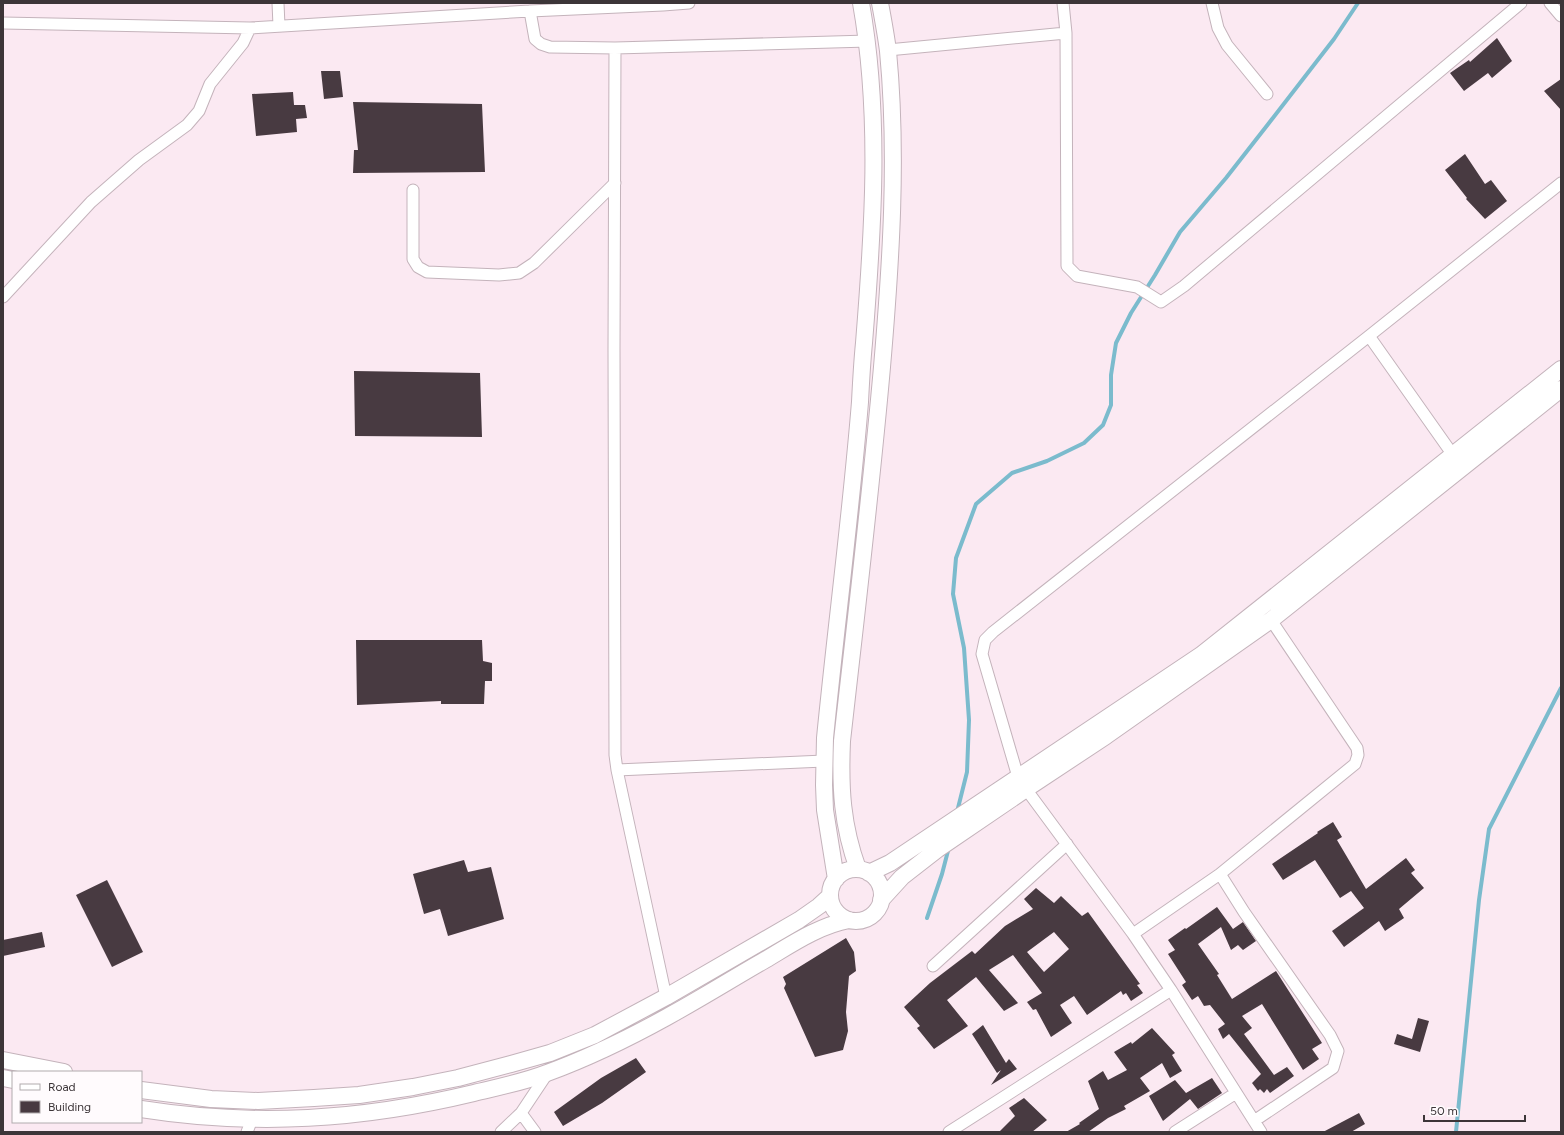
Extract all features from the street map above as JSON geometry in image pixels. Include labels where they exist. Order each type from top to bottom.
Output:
[{"type":"main road","points":[[836,879],[825,810],[825,738],[858,417],[868,293],[873,139],[868,40],[861,3]]},
{"type":"main road","points":[[142,1109],[250,1126],[285,1120],[348,1116],[398,1109],[456,1098],[546,1074],[606,1048],[666,1018],[804,936],[835,922],[858,920],[869,916],[878,908],[882,894],[878,882],[864,871],[846,830],[841,790],[841,764],[842,741],[874,461],[888,290],[893,205],[888,50],[880,3]]},
{"type":"main road","points":[[881,900],[902,877],[938,849],[959,836],[1022,783],[1201,655],[1561,369]]},
{"type":"main road","points":[[849,920],[841,916],[835,910],[830,896],[831,887],[842,873],[850,870],[864,871],[890,863],[964,814],[1106,736],[1271,620],[1561,389]]},
{"type":"main road","points":[[142,1090],[211,1099],[258,1101],[359,1095],[413,1087],[458,1078],[550,1053],[595,1035],[666,996],[799,920],[830,896]]},
{"type":"main road","points":[[3,1060],[59,1071]]},
{"type":"street","points":[[278,3],[279,26]]},
{"type":"street","points":[[3,23],[250,28],[689,3]]},
{"type":"street","points":[[1063,3],[1066,33],[1067,266],[1077,276],[1137,287],[1159,301],[1163,301],[1184,286],[1521,3]]},
{"type":"street","points":[[1212,3],[1218,28],[1227,45],[1267,94]]},
{"type":"street","points":[[1550,3],[1561,16]]},
{"type":"street","points":[[530,11],[535,39],[540,44],[550,47],[615,48],[868,40]]},
{"type":"street","points":[[3,297],[91,202],[139,160],[188,125],[200,111],[210,84],[243,43],[250,28]]},
{"type":"street","points":[[888,50],[1066,33]]},
{"type":"street","points":[[615,48],[615,754],[616,770],[666,996]]},
{"type":"street","points":[[413,190],[413,259],[418,267],[426,272],[499,275],[519,273],[534,263],[615,183]]},
{"type":"street","points":[[1261,1132],[1171,990],[1133,934],[1022,783],[982,654],[985,640],[999,627],[1559,188]]},
{"type":"street","points":[[1369,336],[1453,454]]},
{"type":"street","points":[[1133,934],[1220,874],[1355,764],[1358,755],[1357,748],[1271,620]]},
{"type":"street","points":[[616,770],[824,761]]},
{"type":"street","points":[[933,966],[1067,844]]},
{"type":"street","points":[[1220,874],[1244,912],[1330,1035],[1338,1051],[1333,1068],[1254,1121]]},
{"type":"street","points":[[950,1132],[1171,990]]},
{"type":"street","points":[[501,1132],[521,1113],[546,1074]]},
{"type":"street","points":[[1175,1132],[1236,1094]]},
{"type":"street","points":[[521,1113],[535,1132]]},
{"type":"building","points":[[1497,38],[1512,61],[1492,78],[1488,73],[1464,91],[1450,73],[1469,60],[1470,62]]},
{"type":"building","points":[[321,71],[340,71],[343,97],[324,99]]},
{"type":"building","points":[[1561,79],[1561,110],[1544,91]]},
{"type":"building","points":[[293,92],[294,105],[305,105],[307,118],[296,119],[297,132],[256,136],[252,94]]},
{"type":"building","points":[[353,102],[482,104],[485,172],[353,173],[354,150],[358,150]]},
{"type":"building","points":[[1465,154],[1485,184],[1491,180],[1507,201],[1485,219],[1466,199],[1467,198],[1445,170]]},
{"type":"building","points":[[354,371],[480,373],[482,437],[355,436]]},
{"type":"building","points":[[356,640],[482,640],[483,661],[492,663],[492,681],[485,681],[484,704],[441,704],[441,701],[357,705]]},
{"type":"building","points":[[1333,822],[1342,837],[1337,840],[1366,889],[1406,858],[1415,870],[1411,873],[1424,888],[1399,909],[1404,918],[1385,931],[1379,921],[1344,947],[1332,931],[1364,908],[1351,891],[1340,898],[1315,860],[1283,880],[1272,864]]},
{"type":"building","points":[[464,860],[468,872],[491,867],[504,919],[448,936],[440,909],[424,914],[413,874]]},
{"type":"building","points":[[107,880],[143,952],[112,967],[76,895]]},
{"type":"building","points":[[1036,888],[1054,903],[1061,896],[1082,916],[1088,912],[1140,984],[1137,985],[1143,993],[1131,1001],[1126,993],[1123,995],[1121,991],[1087,1015],[1074,996],[1060,1005],[1072,1023],[1051,1037],[1036,1009],[1033,1010],[1027,1002],[1042,993],[1013,955],[989,970],[1018,1003],[1004,1011],[976,977],[947,1000],[968,1026],[934,1049],[917,1028],[920,1026],[904,1007],[930,983],[972,951],[975,954],[1005,926],[1033,909],[1024,899]],"holes":[[[1054,932],[1069,949],[1044,972],[1027,952]]]},
{"type":"building","points":[[1217,907],[1233,929],[1243,922],[1256,941],[1243,950],[1238,945],[1231,950],[1221,927],[1198,944],[1219,974],[1217,975],[1232,999],[1276,971],[1322,1043],[1312,1049],[1319,1059],[1303,1070],[1262,1004],[1242,1016],[1252,1028],[1244,1034],[1274,1075],[1287,1067],[1294,1076],[1270,1093],[1267,1089],[1264,1093],[1260,1089],[1258,1091],[1252,1083],[1261,1074],[1229,1034],[1223,1039],[1218,1029],[1225,1024],[1210,1005],[1204,1006],[1198,996],[1192,1000],[1182,985],[1186,982],[1168,954],[1175,950],[1168,940]]},
{"type":"building","points":[[42,932],[45,947],[3,956],[3,940]]},
{"type":"building","points":[[846,938],[854,952],[856,971],[849,976],[846,1012],[848,1031],[843,1050],[815,1057],[784,988],[786,984],[783,977]]},
{"type":"building","points":[[1418,1018],[1429,1021],[1420,1052],[1394,1044],[1397,1034],[1412,1039]]},
{"type":"building","points":[[983,1025],[1006,1063],[1009,1059],[1017,1069],[991,1085],[1001,1070],[997,1073],[972,1034]]},
{"type":"building","points":[[1152,1028],[1175,1053],[1172,1055],[1182,1071],[1170,1078],[1162,1063],[1140,1078],[1150,1091],[1124,1106],[1126,1109],[1108,1118],[1088,1132],[1066,1132],[1080,1124],[1079,1123],[1099,1109],[1088,1081],[1103,1071],[1108,1080],[1127,1070],[1114,1052],[1131,1042],[1132,1044]]},
{"type":"building","points":[[636,1058],[646,1072],[602,1103],[563,1126],[554,1112],[601,1078]]},
{"type":"building","points":[[1212,1078],[1222,1093],[1198,1109],[1190,1099],[1163,1121],[1149,1096],[1175,1080],[1186,1093]]},
{"type":"building","points":[[1024,1098],[1047,1120],[1032,1132],[999,1132],[1015,1116],[1009,1108]]},
{"type":"building","points":[[1359,1113],[1365,1124],[1351,1132],[1323,1132]]},
{"type":"waterway","points":[[957,812],[967,772],[969,720],[964,648],[953,594],[956,558],[976,504],[1012,473],[1047,461],[1084,443],[1103,425],[1111,405],[1111,375],[1116,343],[1131,313],[1180,232],[1226,178],[1269,123],[1334,39],[1358,3]]},
{"type":"waterway","points":[[1456,1132],[1479,900],[1489,829],[1561,688]]},
{"type":"waterway","points":[[927,918],[942,874],[949,847]]}]
